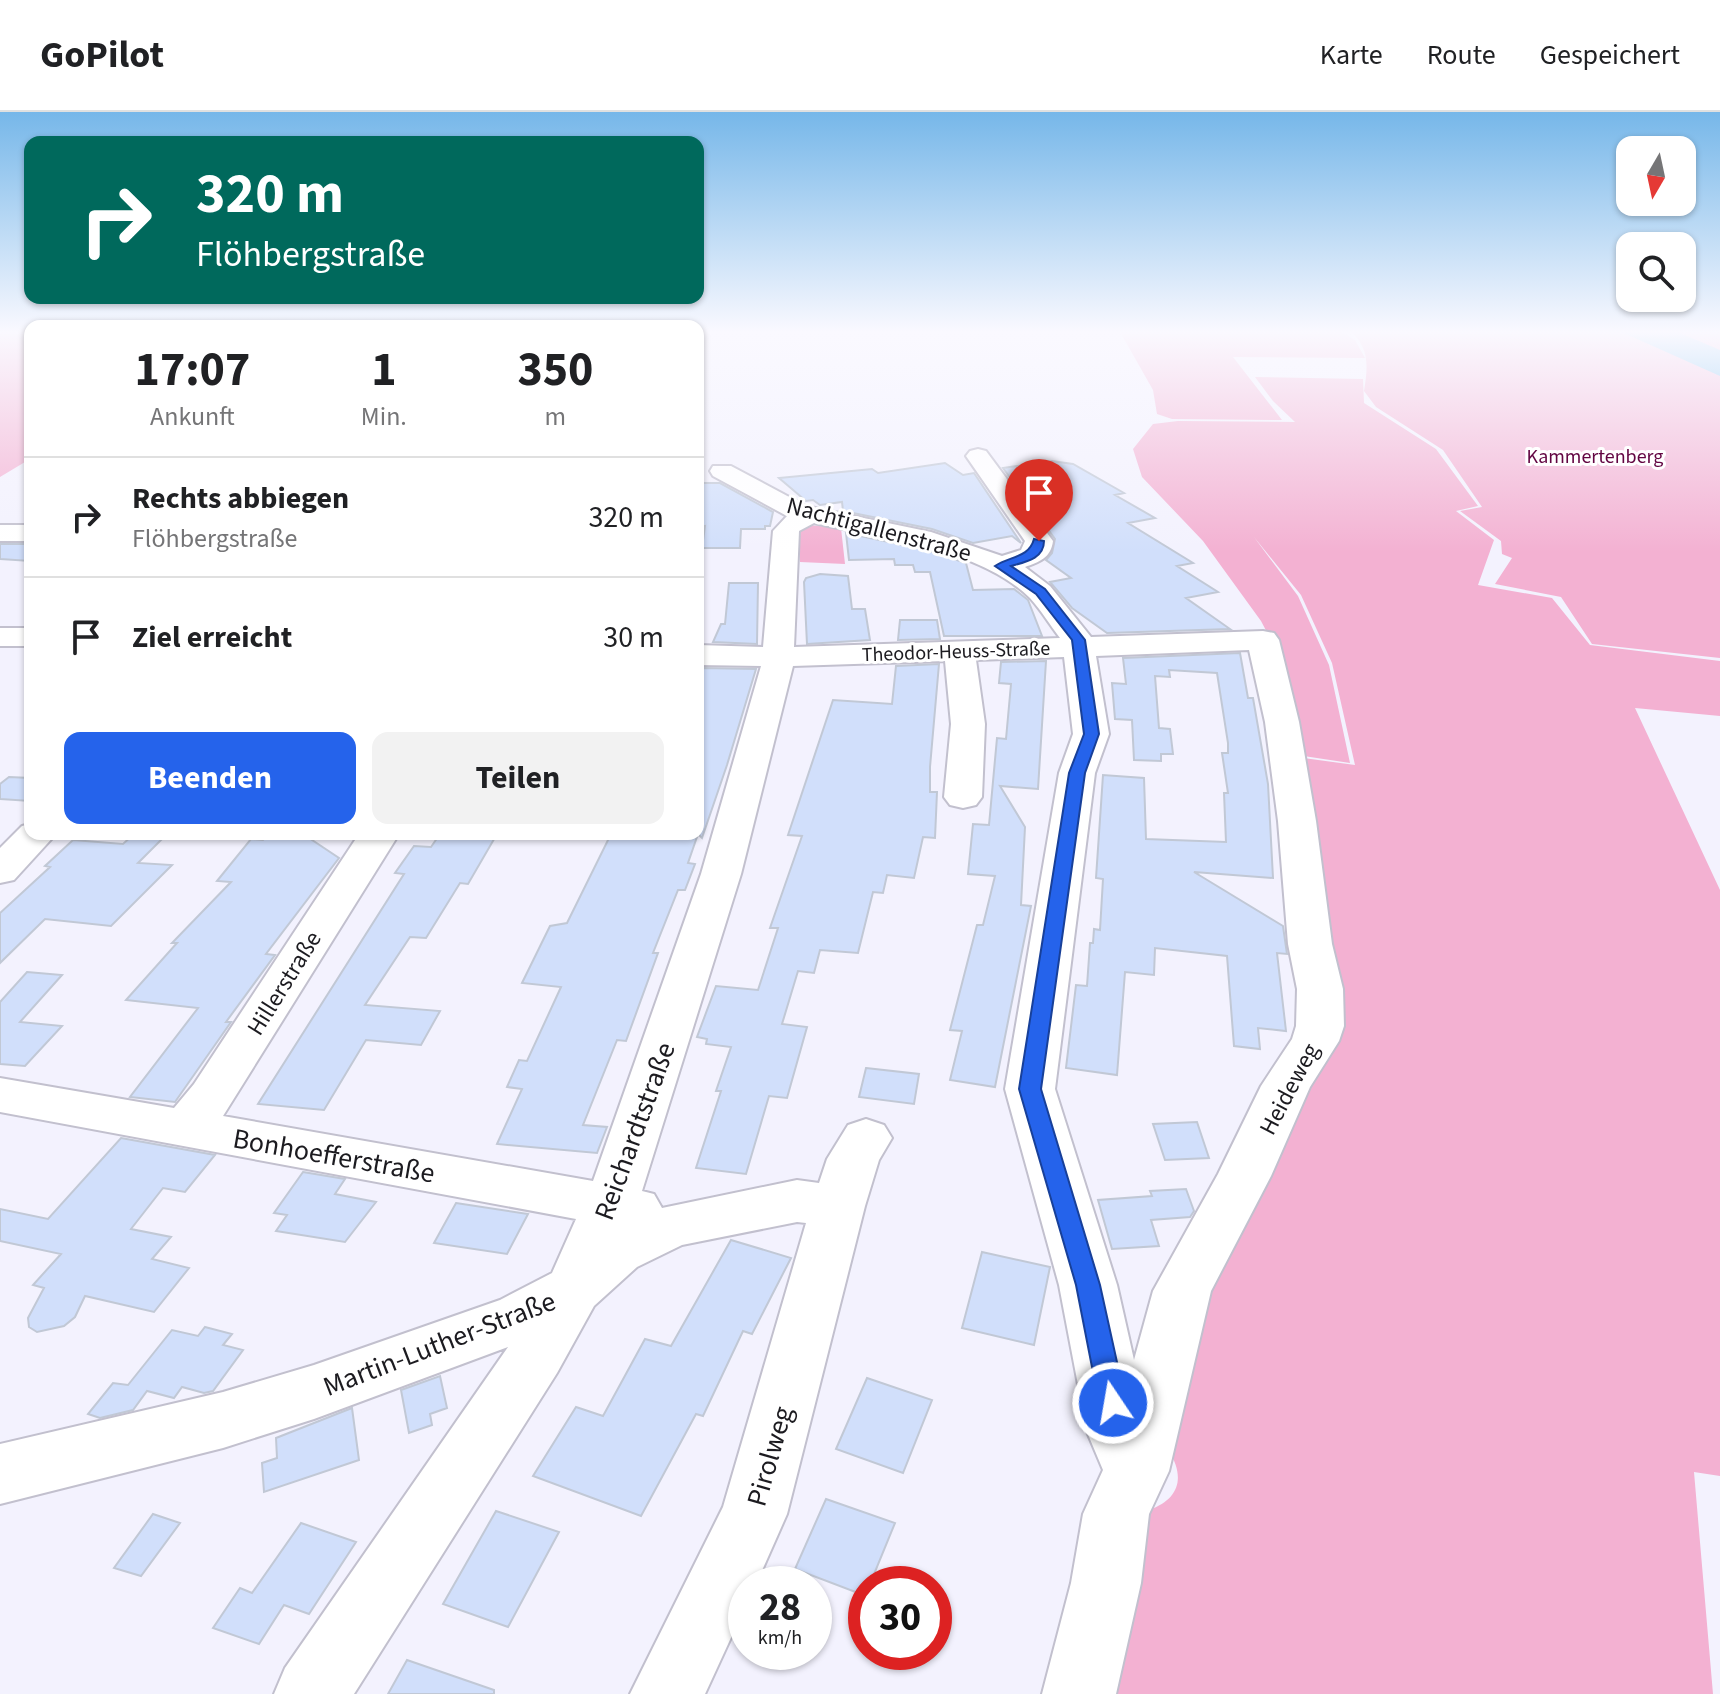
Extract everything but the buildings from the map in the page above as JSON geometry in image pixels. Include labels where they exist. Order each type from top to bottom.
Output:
[{"type":"street","points":[[978,456],[1039,541],[1038,549],[1031,556],[1001,566]]},
{"type":"street","name":"Nachtigallenstraße","points":[[722,471],[775,501],[810,515],[934,541],[1001,566],[1030,583],[1047,599],[1078,640],[1091,734],[1077,773],[1030,1089],[1088,1285],[1119,1432],[1136,1471]]},
{"type":"street","name":"Reichardtstraße","points":[[634,1217],[625,1168],[721,874],[779,657],[786,531],[790,525],[810,515]]},
{"type":"street","points":[[0,533],[24,533]]},
{"type":"street","points":[[0,637],[24,637]]},
{"type":"street","name":"Theodor-Heuss-Straße","points":[[704,655],[779,657],[1263,640]]},
{"type":"street","name":"Heideweg","points":[[1136,1471],[1182,1291],[1244,1176],[1286,1086],[1315,1041],[1320,1026],[1320,989],[1310,944],[1297,821],[1282,722],[1263,640]]},
{"type":"street","points":[[958,651],[969,741],[963,797]]},
{"type":"street","points":[[0,871],[30,840]]},
{"type":"street","name":"Hillerstraße","points":[[185,1129],[212,1096],[375,840]]},
{"type":"street","name":"Bonhoefferstraße","points":[[0,1095],[634,1217]]},
{"type":"street","points":[[838,1206],[856,1150],[866,1138]]},
{"type":"street","name":"Martin-Luther-Straße","points":[[0,1474],[223,1420],[314,1392],[521,1317],[574,1289],[605,1259],[634,1217],[797,1201],[838,1206]]},
{"type":"street","name":"Pirolweg","points":[[667,1694],[754,1514],[838,1206]]},
{"type":"street","points":[[311,1694],[536,1355],[574,1289]]},
{"type":"street","points":[[1079,1694],[1106,1583],[1116,1514],[1136,1471]]},
{"type":"green space","points":[[0,404],[24,404],[24,463],[0,477]]},
{"type":"green space","points":[[1155,404],[1269,404],[1282,420],[1172,419],[1157,414]]},
{"type":"green space","points":[[1276,404],[1365,404],[1436,449],[1478,506],[1456,511],[1494,540],[1478,585],[1552,598],[1590,645],[1720,661],[1720,716],[1635,708],[1720,890],[1720,1476],[1694,1472],[1713,1694],[1089,1694],[1149,1510],[1167,1500],[1177,1486],[1177,1470],[1169,1451],[1190,1294],[1306,1081],[1296,757],[1355,765],[1332,663],[1301,595],[1254,537],[1298,596],[1329,665],[1350,763],[1297,755],[1271,640],[1261,621],[1203,541],[1142,477],[1133,449],[1153,424],[1178,421],[1295,422]]},
{"type":"green space","name":"Kammertenberg","points":[[1374,404],[1720,404],[1720,658],[1592,644],[1561,597],[1495,584],[1512,558],[1502,554],[1501,541],[1460,511],[1482,507],[1443,450]]},
{"type":"green space","points":[[809,525],[841,528],[845,564],[800,562],[798,532]]},
{"type":"route","points":[[1039,541],[1038,549],[1031,556],[1001,566],[1040,592],[1078,640],[1091,734],[1077,773],[1030,1089],[1088,1285],[1113,1403]]}]
